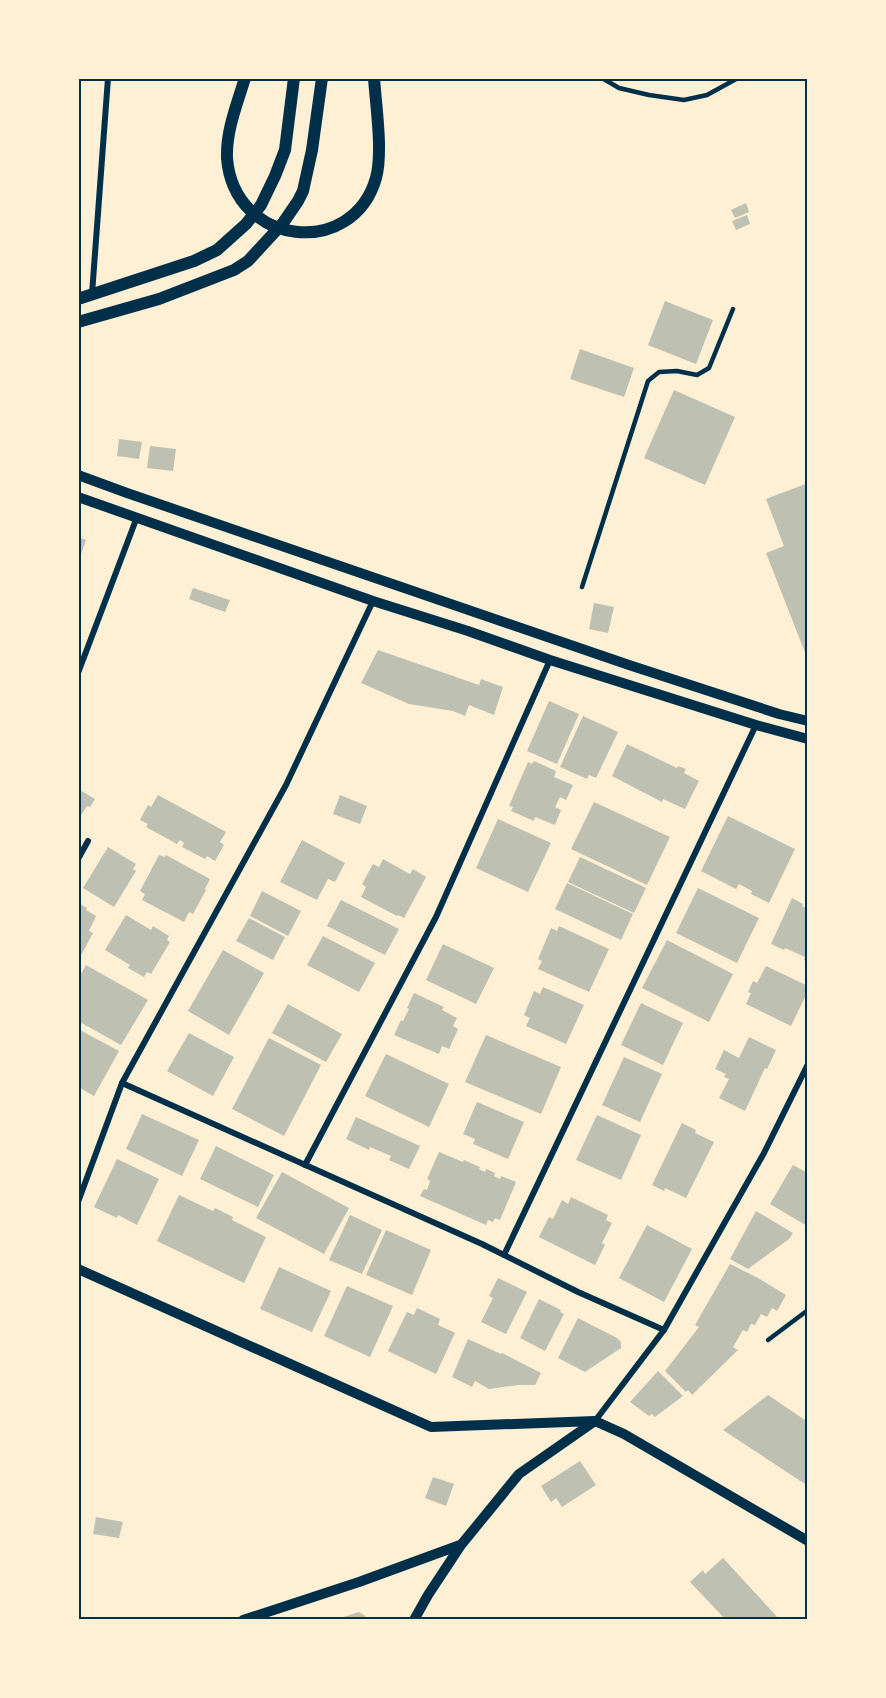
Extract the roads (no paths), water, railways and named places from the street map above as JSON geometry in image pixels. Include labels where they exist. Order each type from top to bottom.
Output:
[{"type":"main road","points":[[245,78],[228,137],[227,158],[230,176],[240,200],[253,214],[271,226],[304,232],[323,231],[339,224],[354,213],[366,199],[375,181],[380,162],[374,78]]},
{"type":"main road","points":[[78,299],[194,261],[217,250],[246,224],[261,205],[285,150],[294,78]]},
{"type":"main road","points":[[78,322],[159,299],[234,270],[248,261],[283,223],[303,190],[312,150],[321,78]]},
{"type":"street","points":[[92,294],[108,78]]},
{"type":"street","points":[[78,475],[558,641],[808,722]]},
{"type":"street","points":[[78,497],[373,601],[550,660],[756,725],[808,739]]},
{"type":"street","points":[[78,673],[137,517]]},
{"type":"street","points":[[78,1203],[122,1083],[286,785],[381,580]]},
{"type":"street","points":[[305,1165],[436,917],[558,641]]},
{"type":"street","points":[[504,1255],[756,725]]},
{"type":"street","points":[[78,859],[88,841]]},
{"type":"street","points":[[414,1620],[461,1545],[519,1474],[595,1421],[664,1330],[764,1153],[808,1064]]},
{"type":"street","points":[[122,1083],[504,1255],[578,1292],[664,1330]]},
{"type":"street","points":[[78,1269],[431,1427],[595,1421],[624,1434],[808,1541]]},
{"type":"street","points":[[243,1620],[359,1582],[461,1545]]},
{"type":"lane","points":[[602,78],[619,88],[684,100],[707,96],[738,78]]},
{"type":"lane","points":[[582,586],[648,381],[659,372],[677,371],[697,375],[709,368],[733,309]]},
{"type":"lane","points":[[768,1340],[808,1310]]}]
